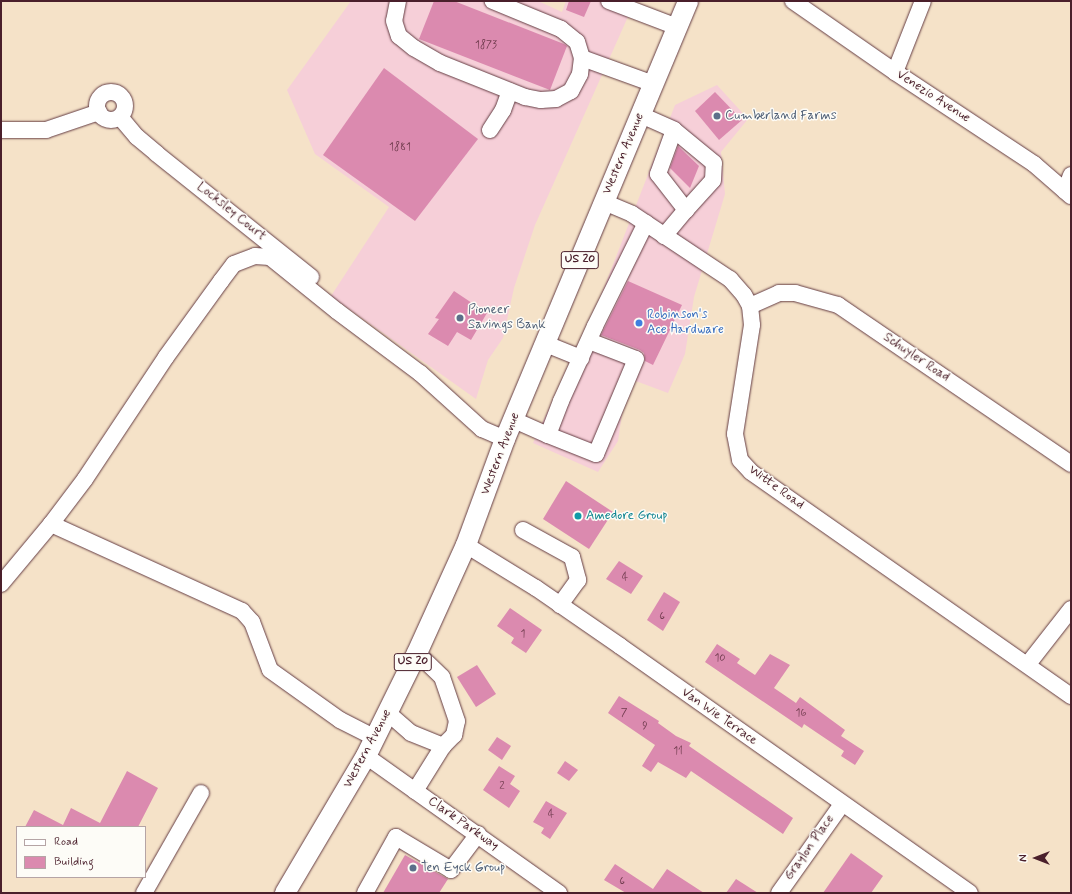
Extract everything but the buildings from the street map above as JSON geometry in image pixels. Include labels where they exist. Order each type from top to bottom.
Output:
[{"type":"main road","name":"Western Avenue","points":[[286,893],[376,738],[417,653],[466,545],[506,439],[688,1]]},
{"type":"street","points":[[398,1],[394,21],[399,36],[414,48],[440,63],[510,91],[541,100],[556,98],[571,91],[580,74],[582,58],[577,42],[560,29],[493,1]]},
{"type":"street","points":[[609,1],[628,4],[677,28]]},
{"type":"street","name":"Venezio Avenue","points":[[793,1],[895,72],[1034,164],[1068,193]]},
{"type":"street","points":[[895,72],[923,1]]},
{"type":"street","points":[[582,58],[654,84]]},
{"type":"street","points":[[490,130],[503,110],[510,91]]},
{"type":"street","points":[[113,92],[124,101],[125,110],[120,117],[108,120],[99,112],[100,98],[113,92]]},
{"type":"street","points":[[1,130],[46,130],[99,112]]},
{"type":"street","points":[[641,115],[674,130],[714,162],[713,180],[664,236]]},
{"type":"street","name":"Locksley Court","points":[[120,117],[137,137],[157,154],[206,191],[322,287],[332,298],[336,312]]},
{"type":"street","points":[[674,130],[658,174],[686,210]]},
{"type":"street","points":[[1068,193],[1071,175]]},
{"type":"street","name":"Witte Road","points":[[604,202],[646,223],[730,279],[739,287],[750,306],[752,325],[736,420],[736,448],[740,460],[751,472],[1028,664],[1071,696]]},
{"type":"street","points":[[548,435],[581,358],[646,223]]},
{"type":"street","points":[[1,584],[51,524],[85,479],[170,350],[234,264],[255,256],[270,257],[336,312],[420,373],[482,429],[506,439]]},
{"type":"street","name":"Schuyler Road","points":[[750,306],[779,293],[795,293],[838,305],[1071,464]]},
{"type":"street","points":[[514,420],[596,454],[636,359],[589,341]]},
{"type":"street","points":[[546,344],[581,358]]},
{"type":"street","points":[[51,524],[242,611],[252,622],[270,670],[340,720],[376,738]]},
{"type":"street","points":[[523,530],[572,557],[578,580],[560,604]]},
{"type":"street","name":"Van Wie Terrace","points":[[466,545],[560,604],[970,893]]},
{"type":"street","points":[[1028,664],[1071,609]]},
{"type":"street","points":[[415,790],[444,746],[454,735],[457,721],[442,677],[417,653]]},
{"type":"street","points":[[388,712],[411,732],[444,746]]},
{"type":"street","name":"Clark Parkway","points":[[366,756],[478,834],[559,893]]},
{"type":"street","points":[[144,893],[200,793]]},
{"type":"street","name":"Graylon Place","points":[[779,893],[842,804]]},
{"type":"street","points":[[365,893],[396,837],[451,870],[478,834]]},
{"type":"shaded area","points":[[351,1],[538,1],[562,12],[566,1],[635,1],[535,225],[514,288],[503,338],[488,360],[476,399],[331,296],[389,207],[315,154],[287,90]]},
{"type":"shaded area","points":[[717,85],[748,119],[721,152],[725,194],[694,297],[685,354],[668,393],[633,380],[623,407],[618,441],[598,472],[533,443],[600,298],[675,105]]},
{"type":"place","name":"Cumberland Farms","points":[[717,116]]},
{"type":"place","name":"Pioneer Savings Bank","points":[[460,318]]},
{"type":"place","name":"Robinson's Ace Hardware","points":[[639,323]]},
{"type":"place","name":"Amedore Group","points":[[578,516]]},
{"type":"place","name":"Ten Eyck Group","points":[[413,868]]}]
